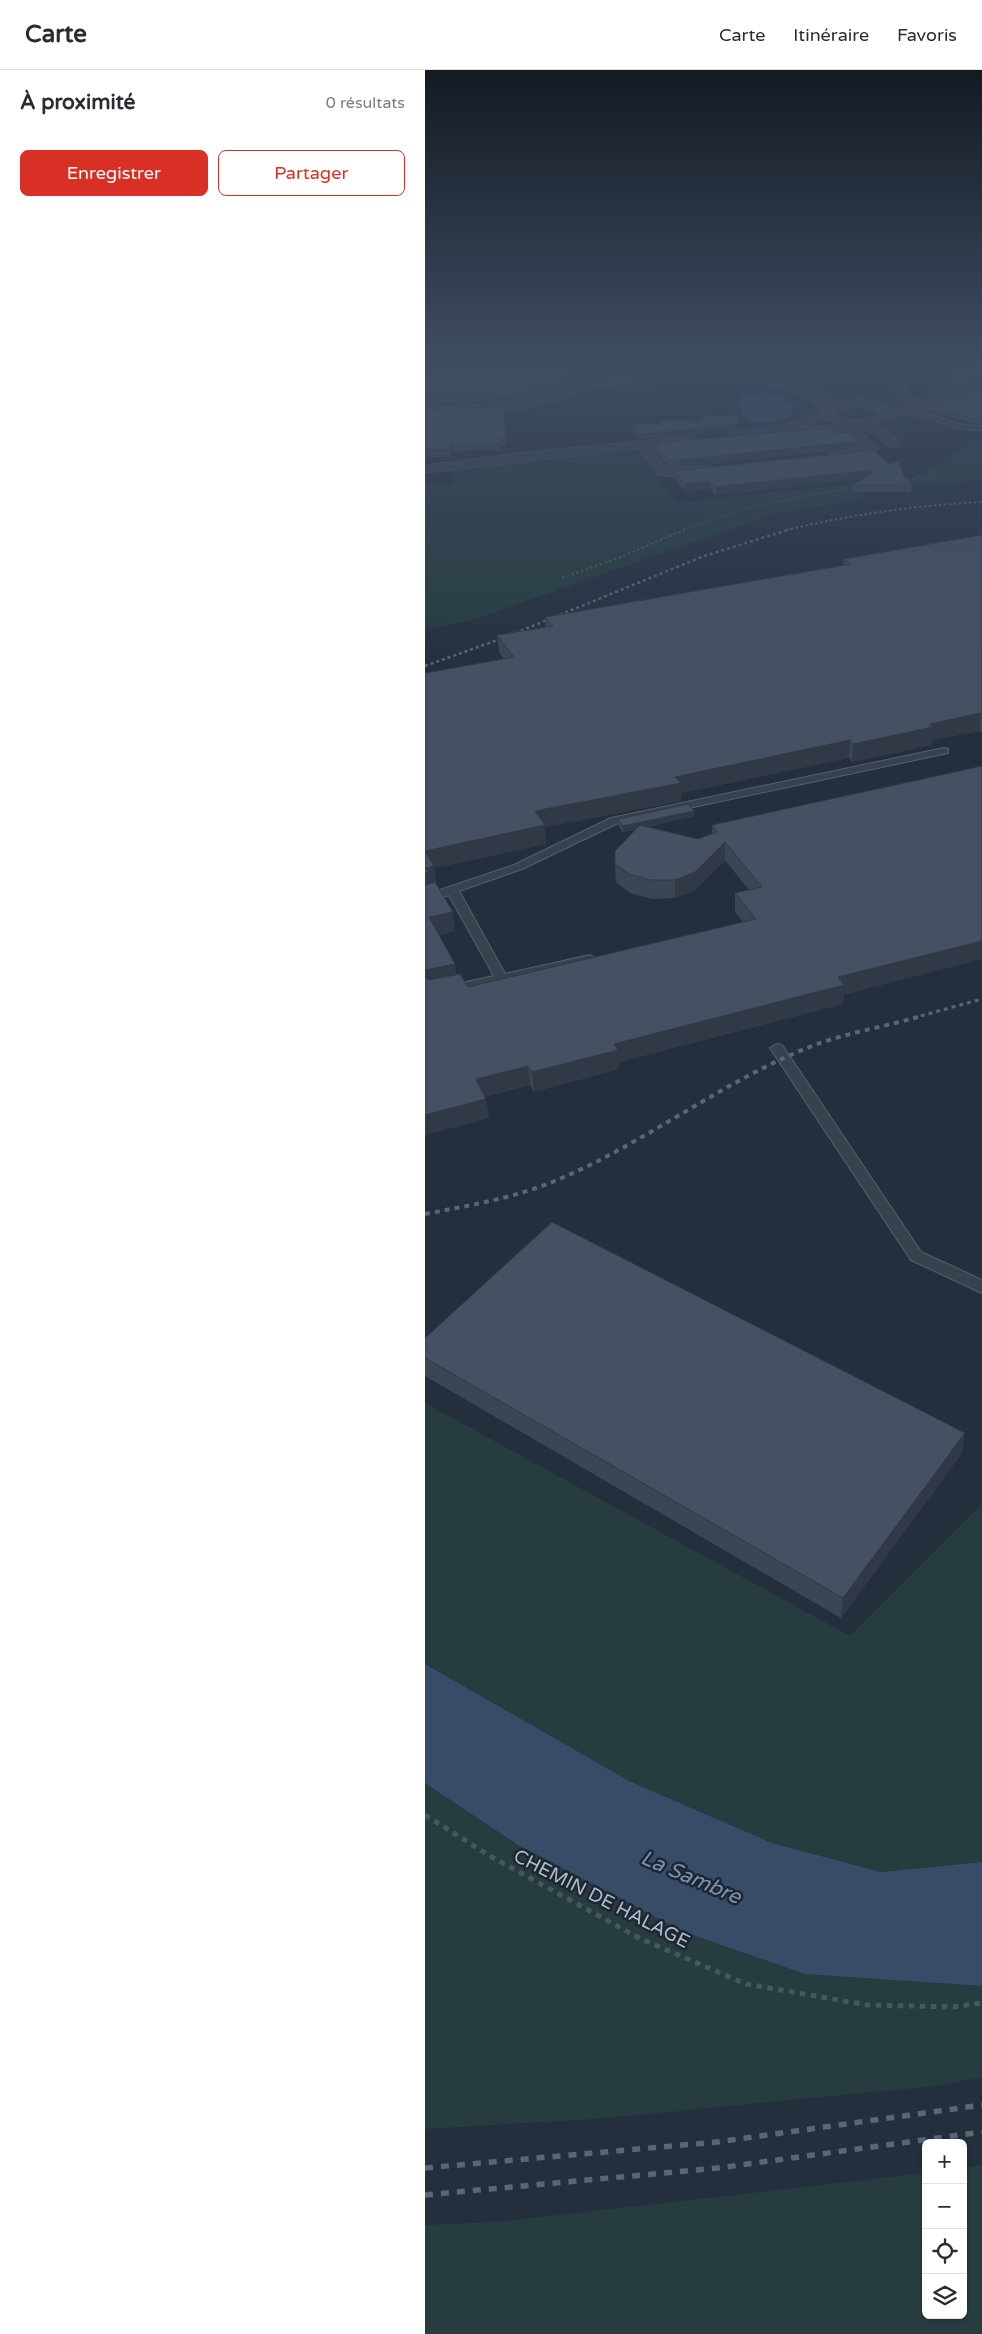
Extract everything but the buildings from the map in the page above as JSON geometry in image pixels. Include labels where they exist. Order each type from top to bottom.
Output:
[{"type":"street","points":[[425,469],[467,464]]},
{"type":"street","points":[[656,464],[662,472],[681,473],[730,468]]},
{"type":"lane","points":[[425,899],[517,867],[615,820],[944,751]]},
{"type":"lane","points":[[452,890],[501,978]]},
{"type":"lane","points":[[433,994],[606,955]]},
{"type":"lane","points":[[777,1048],[916,1256],[982,1287]]},
{"type":"path","points":[[900,480],[940,478]]},
{"type":"path","points":[[562,578],[621,557],[701,522],[745,508],[864,486]]},
{"type":"path","name":"CHEMIN DE HALAGE","points":[[425,1815],[490,1856],[639,1938],[746,1984],[868,2005],[953,2008],[982,2003]]},
{"type":"green space","points":[[507,464],[647,464],[678,503],[852,484],[868,498],[773,514],[470,621],[425,629],[425,484],[453,483],[450,470]]},
{"type":"green space","points":[[938,464],[982,464],[982,480],[899,486]]},
{"type":"green space","points":[[425,1403],[850,1636],[982,1504],[982,1862],[881,1872],[772,1843],[629,1781],[425,1664]]},
{"type":"green space","points":[[425,1783],[518,1845],[684,1932],[805,1974],[982,1986],[982,2077],[936,2086],[595,2119],[425,2129]]},
{"type":"green space","points":[[982,2165],[982,2334],[425,2334],[425,2225],[497,2222],[922,2173],[922,2319],[967,2319],[967,2167]]},
{"type":"water","name":"La Sambre","points":[[425,1664],[629,1781],[772,1843],[881,1872],[982,1862],[982,1986],[805,1974],[684,1932],[518,1845],[425,1783]]},
{"type":"railway","points":[[786,530],[883,512],[982,502]]},
{"type":"railway","points":[[425,666],[503,638],[704,556],[791,529]]},
{"type":"railway","points":[[913,1018],[982,999]]},
{"type":"railway","points":[[425,1214],[496,1200],[547,1184],[627,1146],[749,1075],[780,1060],[825,1041],[918,1017]]},
{"type":"railway","points":[[425,2168],[717,2142],[982,2105]]},
{"type":"railway","points":[[425,2195],[718,2168],[982,2132]]}]
